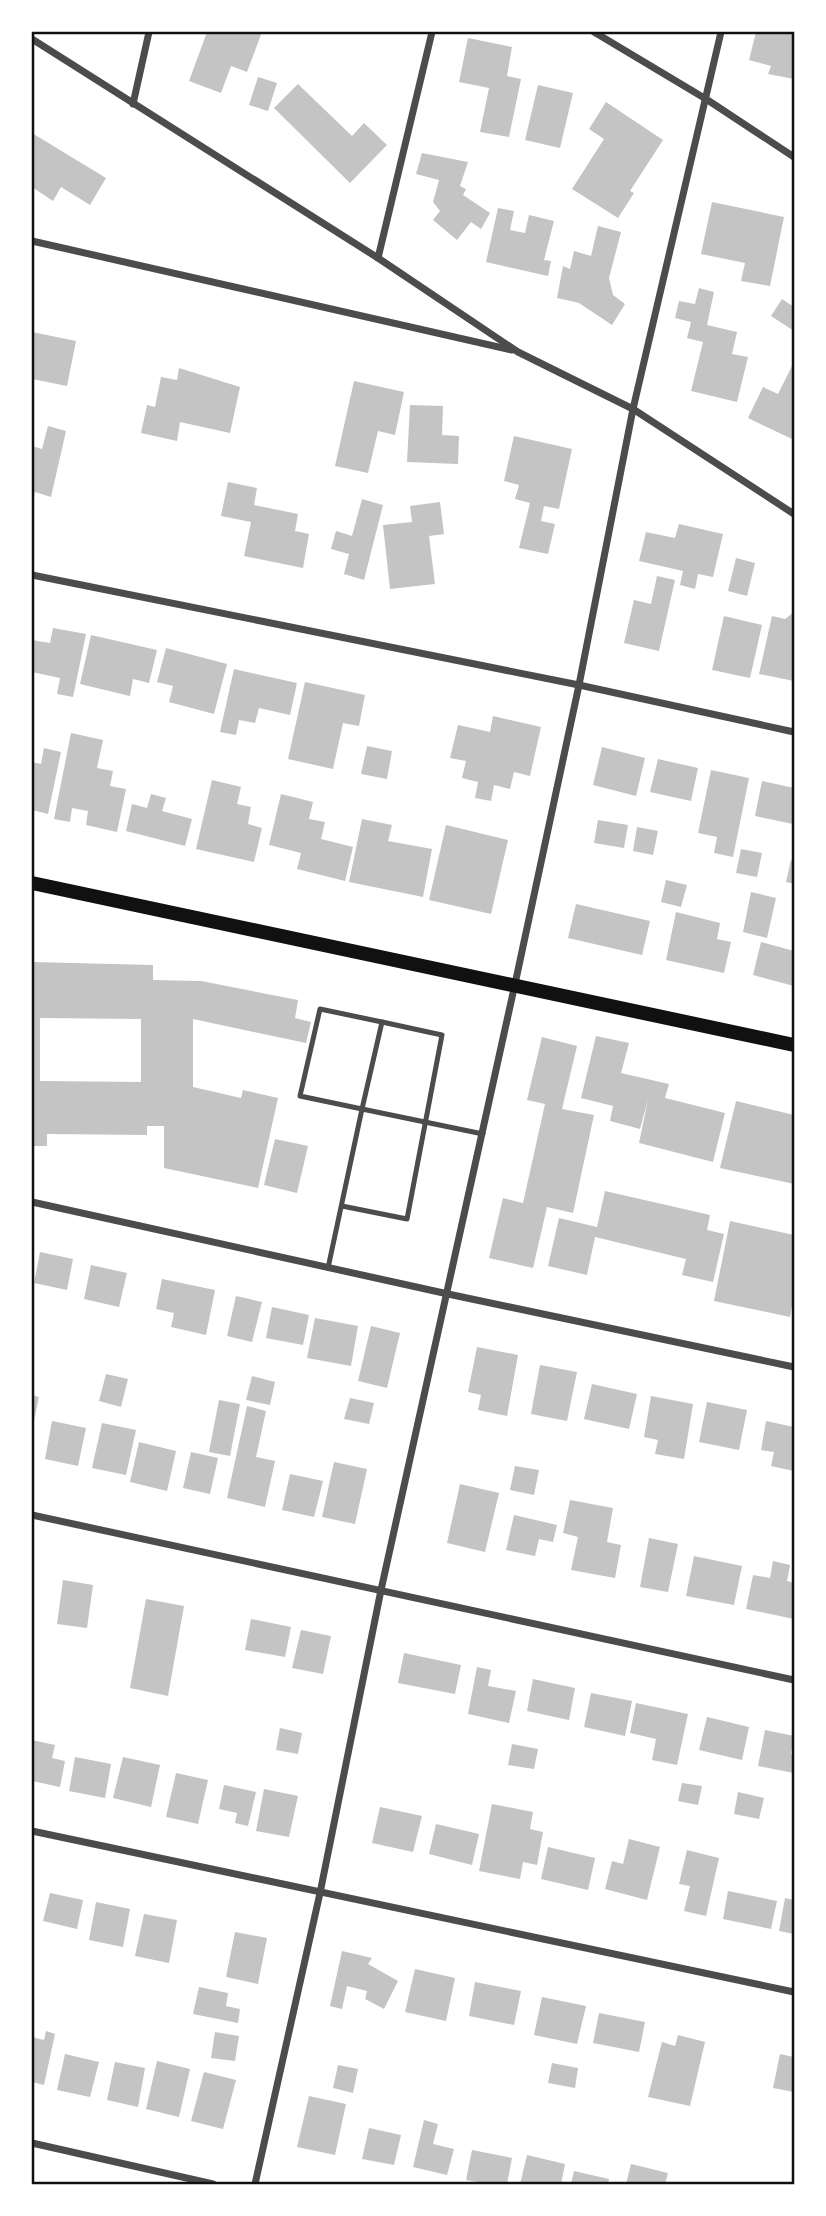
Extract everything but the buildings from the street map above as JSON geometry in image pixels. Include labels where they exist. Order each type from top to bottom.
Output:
[{"type":"main road","points":[[32,883],[794,1045]]},
{"type":"street","points":[[133,104],[149,32]]},
{"type":"street","points":[[378,258],[432,32]]},
{"type":"street","points":[[594,32],[706,99],[794,157]]},
{"type":"street","points":[[255,2185],[320,1893],[381,1590],[448,1294],[579,685],[633,409],[721,32]]},
{"type":"street","points":[[32,39],[378,258],[518,352],[633,409],[794,514]]},
{"type":"street","points":[[32,241],[518,352]]},
{"type":"street","points":[[32,575],[579,685],[794,732]]},
{"type":"street","points":[[32,1202],[794,1367]]},
{"type":"street","points":[[32,1515],[794,1681]]},
{"type":"street","points":[[32,1831],[794,1992]]},
{"type":"street","points":[[32,2143],[213,2185]]},
{"type":"lane","points":[[342,1206],[407,1219],[426,1121],[442,1035],[320,1009],[300,1096],[426,1121],[483,1134]]},
{"type":"lane","points":[[328,1268],[382,1021]]}]
